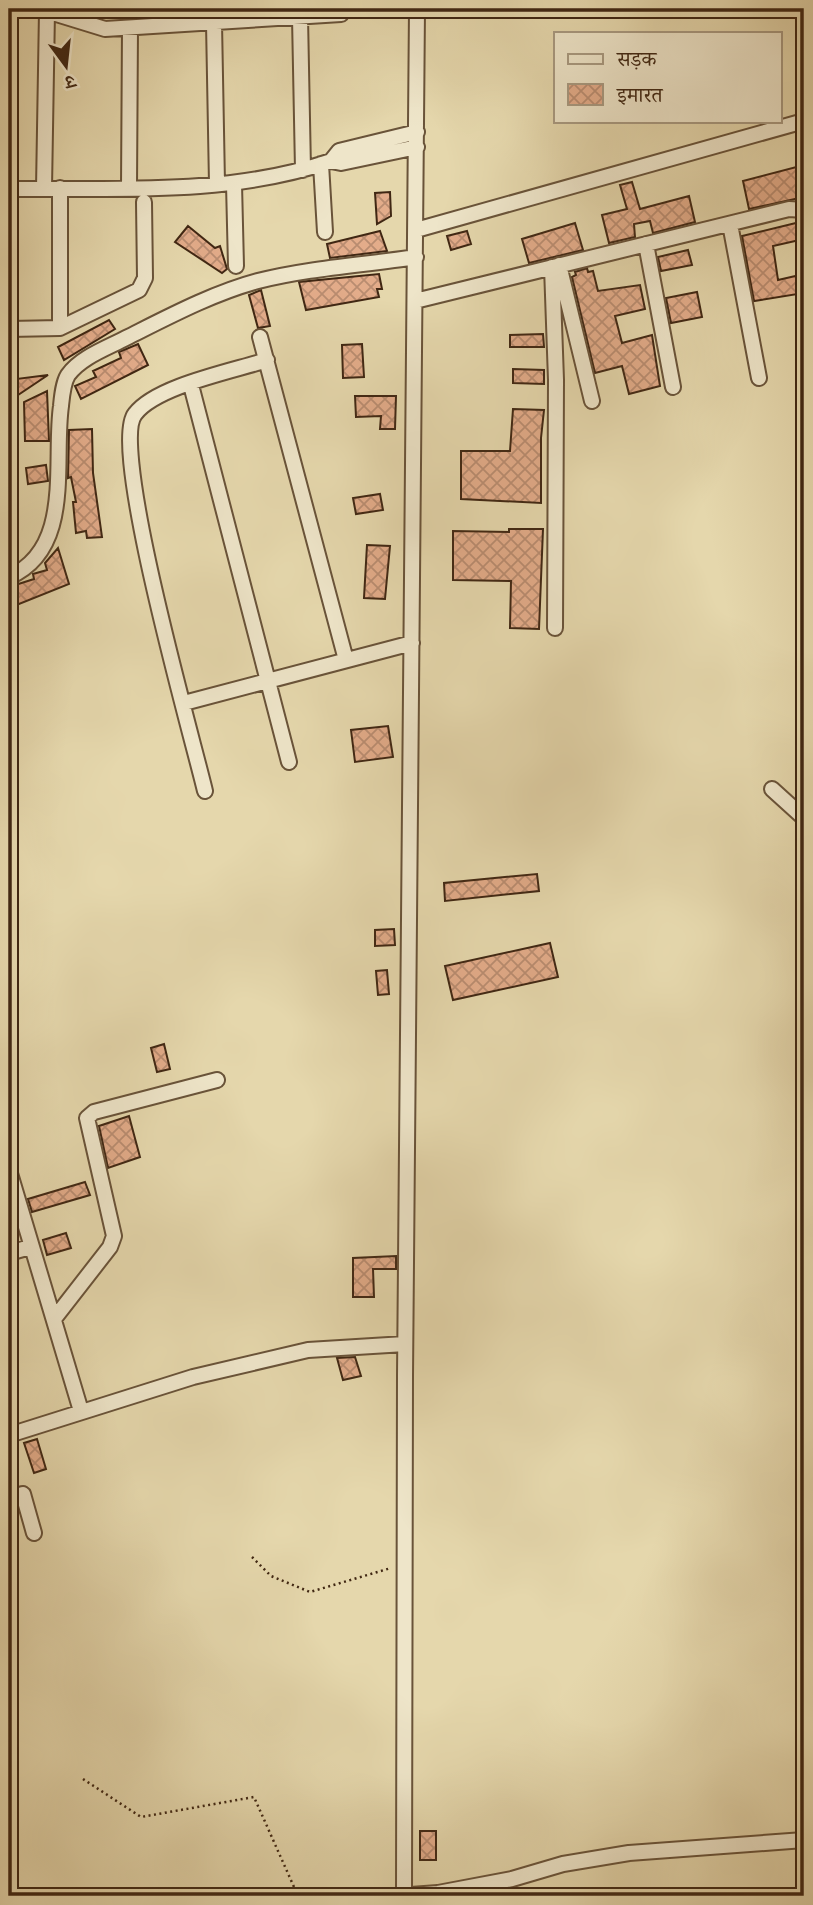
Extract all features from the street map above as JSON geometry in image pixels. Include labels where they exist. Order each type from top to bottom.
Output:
[{"type":"street","points":[[416,9],[401,1896],[438,1893],[512,1878],[562,1864],[629,1853],[804,1840]]},
{"type":"street","points":[[44,188],[43,10],[99,27],[130,28],[341,14]]},
{"type":"street","points":[[300,17],[303,170]]},
{"type":"street","points":[[214,23],[217,184]]},
{"type":"street","points":[[129,187],[130,28]]},
{"type":"street","points":[[416,230],[804,121]]},
{"type":"street","points":[[9,189],[234,184],[303,170],[326,162],[341,163],[417,132]]},
{"type":"street","points":[[373,149],[417,147]]},
{"type":"street","points":[[325,232],[326,162]]},
{"type":"street","points":[[234,184],[236,266]]},
{"type":"street","points":[[60,188],[60,328]]},
{"type":"street","points":[[9,328],[60,328],[122,301],[143,284],[144,202]]},
{"type":"street","points":[[415,301],[789,209],[804,210]]},
{"type":"street","points":[[730,224],[759,378]]},
{"type":"street","points":[[646,244],[673,387]]},
{"type":"street","points":[[9,577],[22,572],[49,540],[57,499],[58,424],[63,391],[67,376],[87,358],[159,322],[257,282],[416,257]]},
{"type":"street","points":[[555,266],[592,401]]},
{"type":"street","points":[[555,266],[555,628]]},
{"type":"street","points":[[260,337],[346,660]]},
{"type":"street","points":[[205,791],[136,514],[127,442],[129,425],[135,413],[152,400],[267,360]]},
{"type":"street","points":[[191,385],[289,762]]},
{"type":"street","points":[[184,703],[412,643]]},
{"type":"street","points":[[772,789],[804,818]]},
{"type":"street","points":[[54,1319],[110,1247],[114,1236],[87,1118],[94,1112],[217,1080]]},
{"type":"street","points":[[9,1170],[81,1411]]},
{"type":"street","points":[[9,1253],[30,1247]]},
{"type":"street","points":[[9,1435],[193,1377],[308,1350],[405,1344]]},
{"type":"street","points":[[9,1498],[23,1494],[34,1533]]},
{"type":"path","points":[[252,1557],[271,1576],[310,1592],[357,1575],[404,1565]]},
{"type":"path","points":[[83,1779],[141,1817],[254,1797],[298,1896]]},
{"type":"building","points":[[804,165],[804,197],[749,209],[743,181]]},
{"type":"building","points":[[632,182],[640,209],[689,196],[695,222],[653,233],[650,221],[634,224],[635,237],[609,243],[602,215],[627,209],[620,185]]},
{"type":"building","points":[[390,192],[391,216],[377,224],[375,193]]},
{"type":"building","points":[[800,222],[804,239],[773,246],[778,280],[804,274],[804,293],[754,301],[742,236]]},
{"type":"building","points":[[575,223],[583,250],[529,263],[522,239]]},
{"type":"building","points":[[188,226],[215,248],[220,246],[227,269],[222,273],[175,242]]},
{"type":"building","points":[[380,231],[387,251],[330,258],[327,244]]},
{"type":"building","points":[[467,231],[471,244],[451,250],[447,236]]},
{"type":"building","points":[[688,250],[692,265],[661,271],[658,257]]},
{"type":"building","points":[[587,268],[588,272],[593,271],[598,291],[640,285],[645,309],[615,316],[622,343],[652,335],[660,386],[629,394],[622,366],[595,373],[572,277],[576,275],[575,272]]},
{"type":"building","points":[[379,274],[382,289],[377,289],[379,297],[306,310],[299,282]]},
{"type":"building","points":[[261,290],[270,326],[258,328],[249,295]]},
{"type":"building","points":[[697,292],[702,317],[671,323],[666,298]]},
{"type":"building","points":[[109,320],[115,329],[64,360],[58,347]]},
{"type":"building","points":[[543,334],[544,347],[510,347],[510,335]]},
{"type":"building","points":[[138,344],[148,365],[81,399],[75,386],[96,377],[93,371],[121,358],[119,352]]},
{"type":"building","points":[[362,344],[364,377],[343,378],[342,345]]},
{"type":"building","points":[[513,369],[544,370],[544,384],[513,383]]},
{"type":"building","points":[[48,375],[18,395],[16,379]]},
{"type":"building","points":[[47,391],[49,441],[25,441],[24,402]]},
{"type":"building","points":[[355,396],[396,396],[395,429],[380,429],[381,416],[356,417]]},
{"type":"building","points":[[513,409],[544,410],[541,503],[461,499],[461,451],[510,451]]},
{"type":"building","points":[[92,429],[93,473],[102,537],[87,538],[86,531],[76,533],[73,502],[76,502],[71,477],[68,478],[69,430]]},
{"type":"building","points":[[46,465],[48,481],[28,484],[26,468]]},
{"type":"building","points":[[380,494],[383,510],[356,514],[353,498]]},
{"type":"building","points":[[509,529],[543,529],[539,629],[510,628],[511,581],[453,580],[453,531],[509,532]]},
{"type":"building","points":[[367,545],[390,546],[385,599],[364,598]]},
{"type":"building","points":[[58,548],[69,584],[9,608],[9,587],[34,579],[33,574],[47,570],[45,563]]},
{"type":"building","points":[[388,726],[393,757],[355,762],[351,730]]},
{"type":"building","points":[[537,874],[539,891],[445,901],[444,883]]},
{"type":"building","points":[[394,929],[395,945],[375,946],[375,930]]},
{"type":"building","points":[[550,943],[558,977],[453,1000],[445,966]]},
{"type":"building","points":[[387,970],[389,994],[378,995],[376,971]]},
{"type":"building","points":[[164,1044],[170,1069],[157,1072],[151,1048]]},
{"type":"building","points":[[129,1116],[140,1157],[108,1168],[99,1126]]},
{"type":"building","points":[[85,1182],[90,1195],[32,1212],[28,1199]]},
{"type":"building","points":[[66,1233],[71,1248],[47,1255],[43,1240]]},
{"type":"building","points":[[396,1256],[396,1269],[373,1269],[374,1297],[353,1297],[353,1258]]},
{"type":"building","points":[[355,1357],[361,1376],[343,1380],[337,1358]]},
{"type":"building","points":[[37,1439],[46,1469],[34,1473],[24,1443]]},
{"type":"building","points":[[420,1831],[436,1831],[436,1860],[420,1860]]}]
